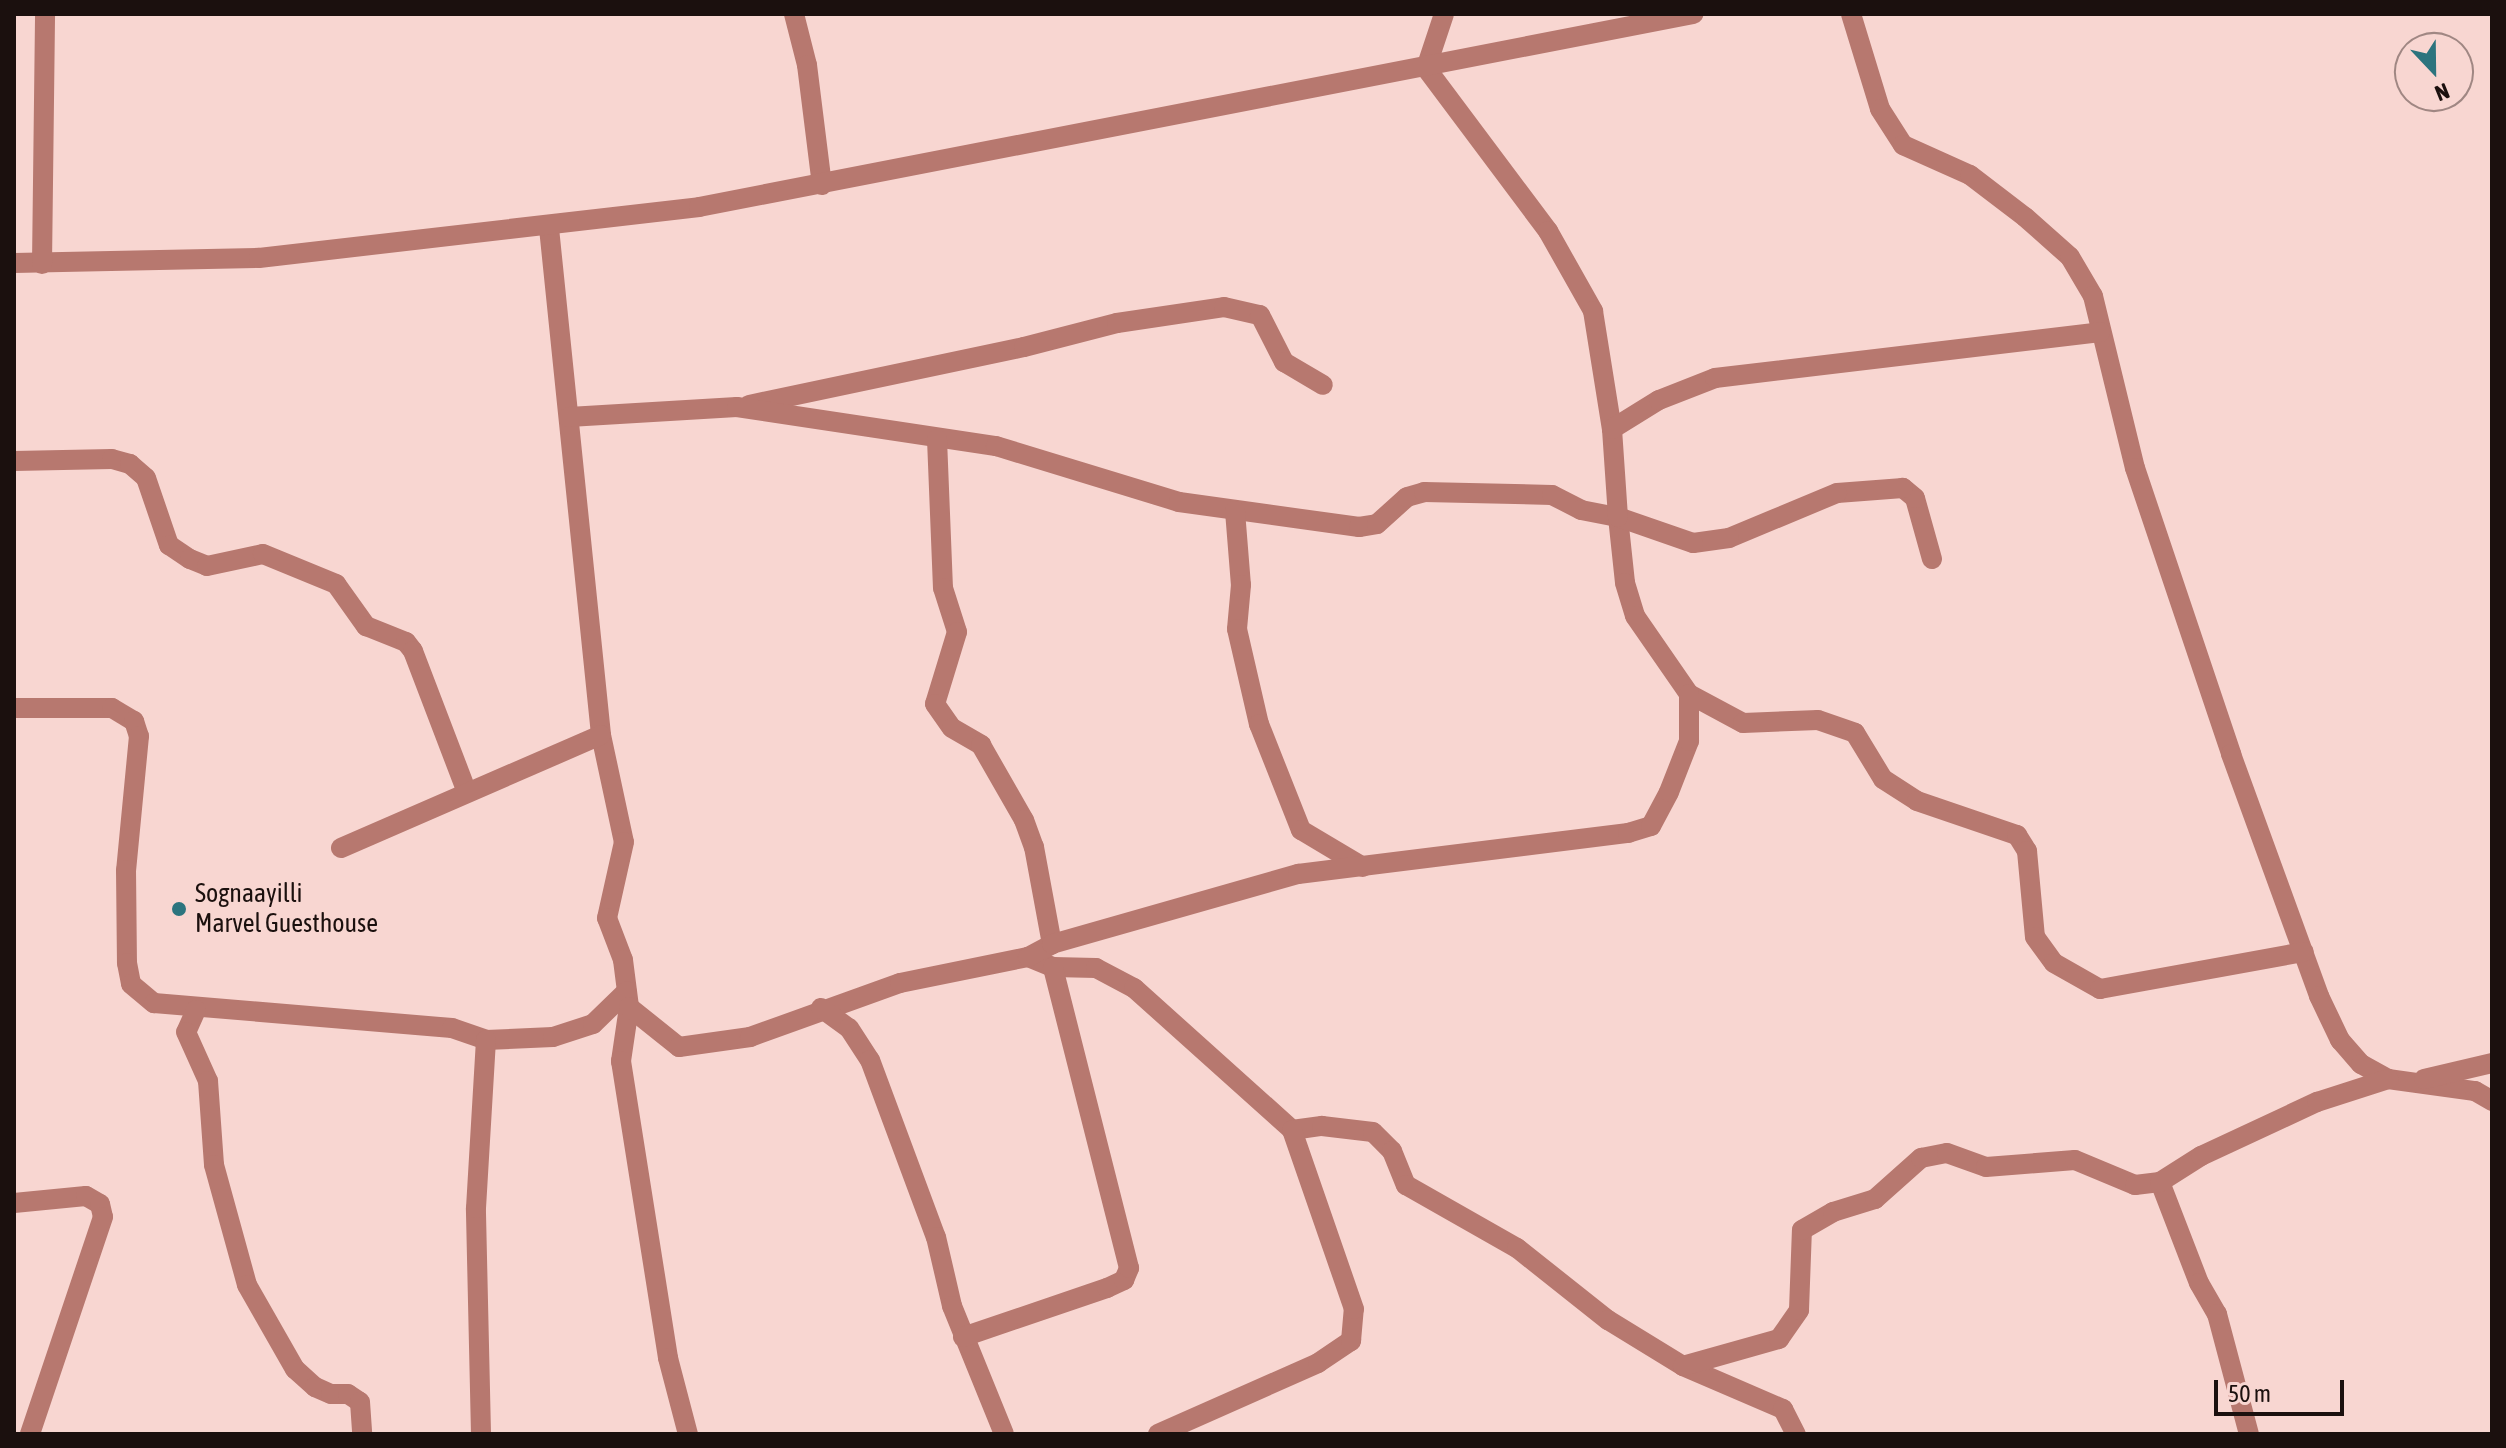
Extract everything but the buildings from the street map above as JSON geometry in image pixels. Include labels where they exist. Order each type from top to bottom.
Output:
[{"type":"street","points":[[42,264],[45,14]]},
{"type":"street","points":[[794,14],[807,65],[822,185]]},
{"type":"street","points":[[1426,68],[1444,14]]},
{"type":"street","points":[[14,263],[259,258],[549,228],[822,185],[1280,92],[1426,68],[1693,14]]},
{"type":"street","points":[[1851,14],[1880,109],[1903,145],[1970,175],[2070,257],[2093,296],[2135,468],[2304,952],[2340,1040],[2361,1064],[2388,1079]]},
{"type":"street","points":[[1426,68],[1548,231],[1593,311],[1612,429],[1625,583],[1635,616],[1689,694],[1743,723],[1818,720],[1855,733],[1883,779],[1917,801],[2017,835],[2027,851],[2035,937],[2054,963],[2100,989],[2304,952]]},
{"type":"street","points":[[549,228],[601,735],[624,842],[607,918],[623,960],[628,999],[621,1061],[668,1358],[688,1434]]},
{"type":"street","points":[[569,417],[737,407],[1117,323],[1224,307],[1260,315],[1284,362],[1323,385]]},
{"type":"street","points":[[1612,429],[1659,400],[1715,378],[2100,332]]},
{"type":"street","points":[[737,407],[1055,460],[1179,502],[1359,527],[1377,524],[1407,497],[1424,492],[1538,492],[1599,516],[1618,517],[1693,543],[1740,534],[1837,493],[1903,488],[1915,498],[1932,559]]},
{"type":"street","points":[[937,439],[943,588],[957,632],[935,704],[952,728],[981,745],[1024,820],[1034,847],[1052,944]]},
{"type":"street","points":[[14,461],[112,459],[130,464],[146,478],[169,545],[190,559],[207,566],[263,554],[336,584],[366,626],[406,642],[413,651],[466,790]]},
{"type":"street","points":[[1235,511],[1241,585],[1237,629],[1259,724],[1301,830],[1364,867]]},
{"type":"street","points":[[628,999],[679,1047],[750,1037],[821,1008],[900,983],[1028,957],[1052,944],[1298,874],[1628,833],[1651,826],[1689,741],[1689,694]]},
{"type":"street","points":[[14,708],[112,708],[134,721],[139,736],[126,870],[131,984],[154,1003],[196,1010],[260,1010],[452,1028],[486,1040],[553,1037],[593,1024],[628,999]]},
{"type":"street","points":[[341,848],[466,790],[601,735]]},
{"type":"street","points":[[1028,957],[1053,967],[1096,968],[1134,988],[1292,1130],[1354,1309],[1351,1341],[1318,1363],[1158,1434]]},
{"type":"street","points":[[963,1337],[1107,1288],[1124,1280],[1129,1268],[1053,967]]},
{"type":"street","points":[[821,1008],[849,1028],[870,1060],[936,1237],[963,1337],[1004,1434]]},
{"type":"street","points":[[196,1010],[186,1032],[208,1081],[214,1165],[247,1285],[295,1369],[315,1387],[331,1394],[348,1394],[360,1402],[362,1434]]},
{"type":"street","points":[[481,1434],[476,1208],[486,1040]]},
{"type":"street","points":[[2417,1081],[2492,1063]]},
{"type":"street","points":[[1683,1366],[1779,1339],[1799,1310],[1802,1230],[1833,1212],[1875,1199],[1921,1158],[1947,1153],[1986,1167],[2075,1160],[2135,1185],[2160,1182],[2201,1156],[2317,1102],[2388,1079],[2475,1091],[2492,1101]]},
{"type":"street","points":[[1292,1130],[1322,1126],[1373,1132],[1392,1151],[1406,1185],[1517,1248],[1608,1320],[1683,1366],[1783,1409],[1796,1434]]},
{"type":"street","points":[[2160,1182],[2199,1283],[2217,1314],[2249,1434]]},
{"type":"street","points":[[14,1203],[86,1196],[100,1204],[103,1217],[30,1434]]},
{"type":"place","name":"Sognaayilli Marvel Guesthouse","points":[[179,909]]}]
